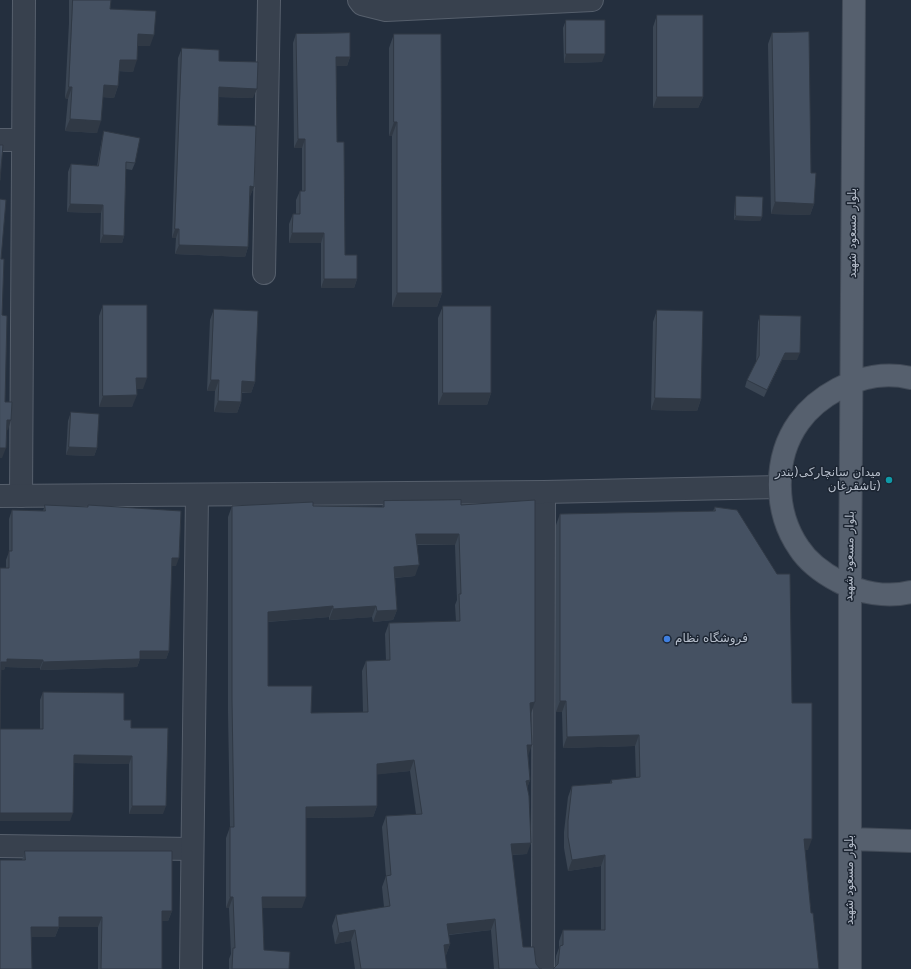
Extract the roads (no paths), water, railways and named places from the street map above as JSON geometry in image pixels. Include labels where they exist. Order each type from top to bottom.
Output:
[{"type":"main road","name":"بلوار مسعود شهید","points":[[850,969],[850,588],[854,0]]},
{"type":"main road","points":[[911,378],[903,376],[877,376],[852,382],[822,398],[798,422],[784,453],[779,487],[784,519],[799,548],[821,572],[850,588],[876,594],[903,594],[911,592]]},
{"type":"main road","points":[[850,839],[911,841]]},
{"type":"street","points":[[24,0],[23,140],[10,496],[544,492],[779,487]]},
{"type":"street","points":[[264,273],[268,0]]},
{"type":"street","points":[[359,0],[362,4],[386,10],[592,0]]},
{"type":"street","points":[[0,140],[23,140]]},
{"type":"street","points":[[543,969],[544,492]]},
{"type":"street","points":[[191,969],[191,849],[197,495]]},
{"type":"street","points":[[0,846],[191,849]]},
{"type":"place","name":"میدان سانچارکی(بندر تاشقرغان)","points":[[889,480]]},
{"type":"place","name":"فروشگاه نظام","points":[[667,639]]}]
